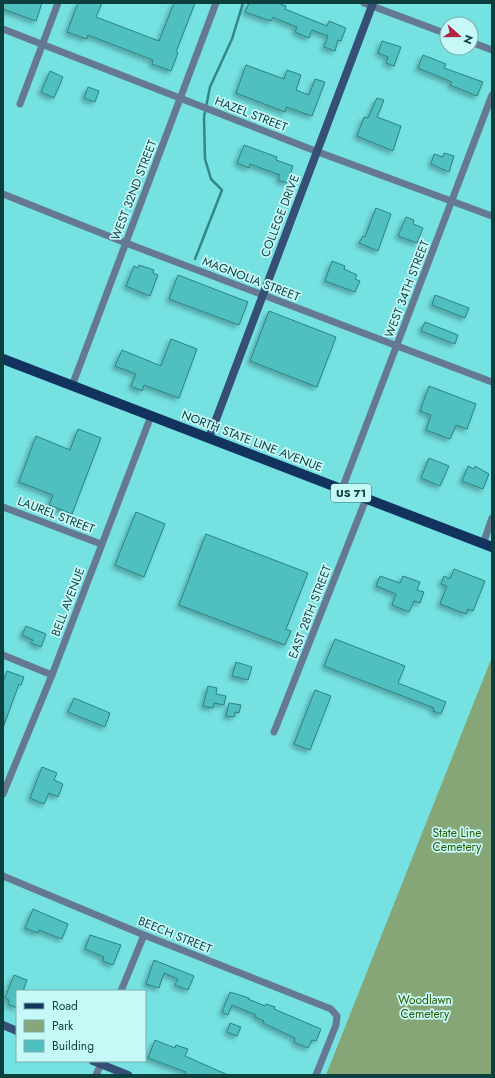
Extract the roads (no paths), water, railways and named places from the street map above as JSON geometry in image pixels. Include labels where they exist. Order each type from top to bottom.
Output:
[{"type":"main road","name":"NORTH STATE LINE AVENUE","points":[[3,359],[487,545]]},
{"type":"street","points":[[20,104],[58,3]]},
{"type":"street","name":"WEST 32ND STREET","points":[[72,386],[216,3]]},
{"type":"street","points":[[370,4],[439,31]]},
{"type":"street","name":"COLLEGE DRIVE","points":[[209,438],[318,152],[370,4]]},
{"type":"street","name":"HAZEL STREET","points":[[3,30],[318,152],[492,216]]},
{"type":"street","points":[[479,45],[492,50]]},
{"type":"street","name":"WEST 34TH STREET","points":[[342,489],[492,96]]},
{"type":"street","name":"MAGNOLIA STREET","points":[[3,194],[126,243],[492,382]]},
{"type":"street","name":"BELL AVENUE","points":[[3,794],[52,675],[151,416]]},
{"type":"street","name":"EAST 28TH STREET","points":[[274,732],[366,499]]},
{"type":"street","name":"LAUREL STREET","points":[[3,507],[101,544]]},
{"type":"street","points":[[487,545],[492,518]]},
{"type":"street","points":[[3,655],[52,675]]},
{"type":"street","name":"BEECH STREET","points":[[3,876],[144,935],[327,1007],[337,1016],[336,1025],[316,1075]]},
{"type":"street","points":[[121,990],[144,935]]},
{"type":"street","points":[[3,1025],[16,1031]]},
{"type":"street","points":[[96,1075],[97,1062],[128,1075]]},
{"type":"waterway","points":[[195,259],[222,190],[211,179],[205,159],[204,117],[210,87],[232,39],[243,3]]},
{"type":"park label","name":"State Line Cemetery","points":[[457,840]]},
{"type":"park label","name":"Woodlawn Cemetery","points":[[425,1007]]}]
